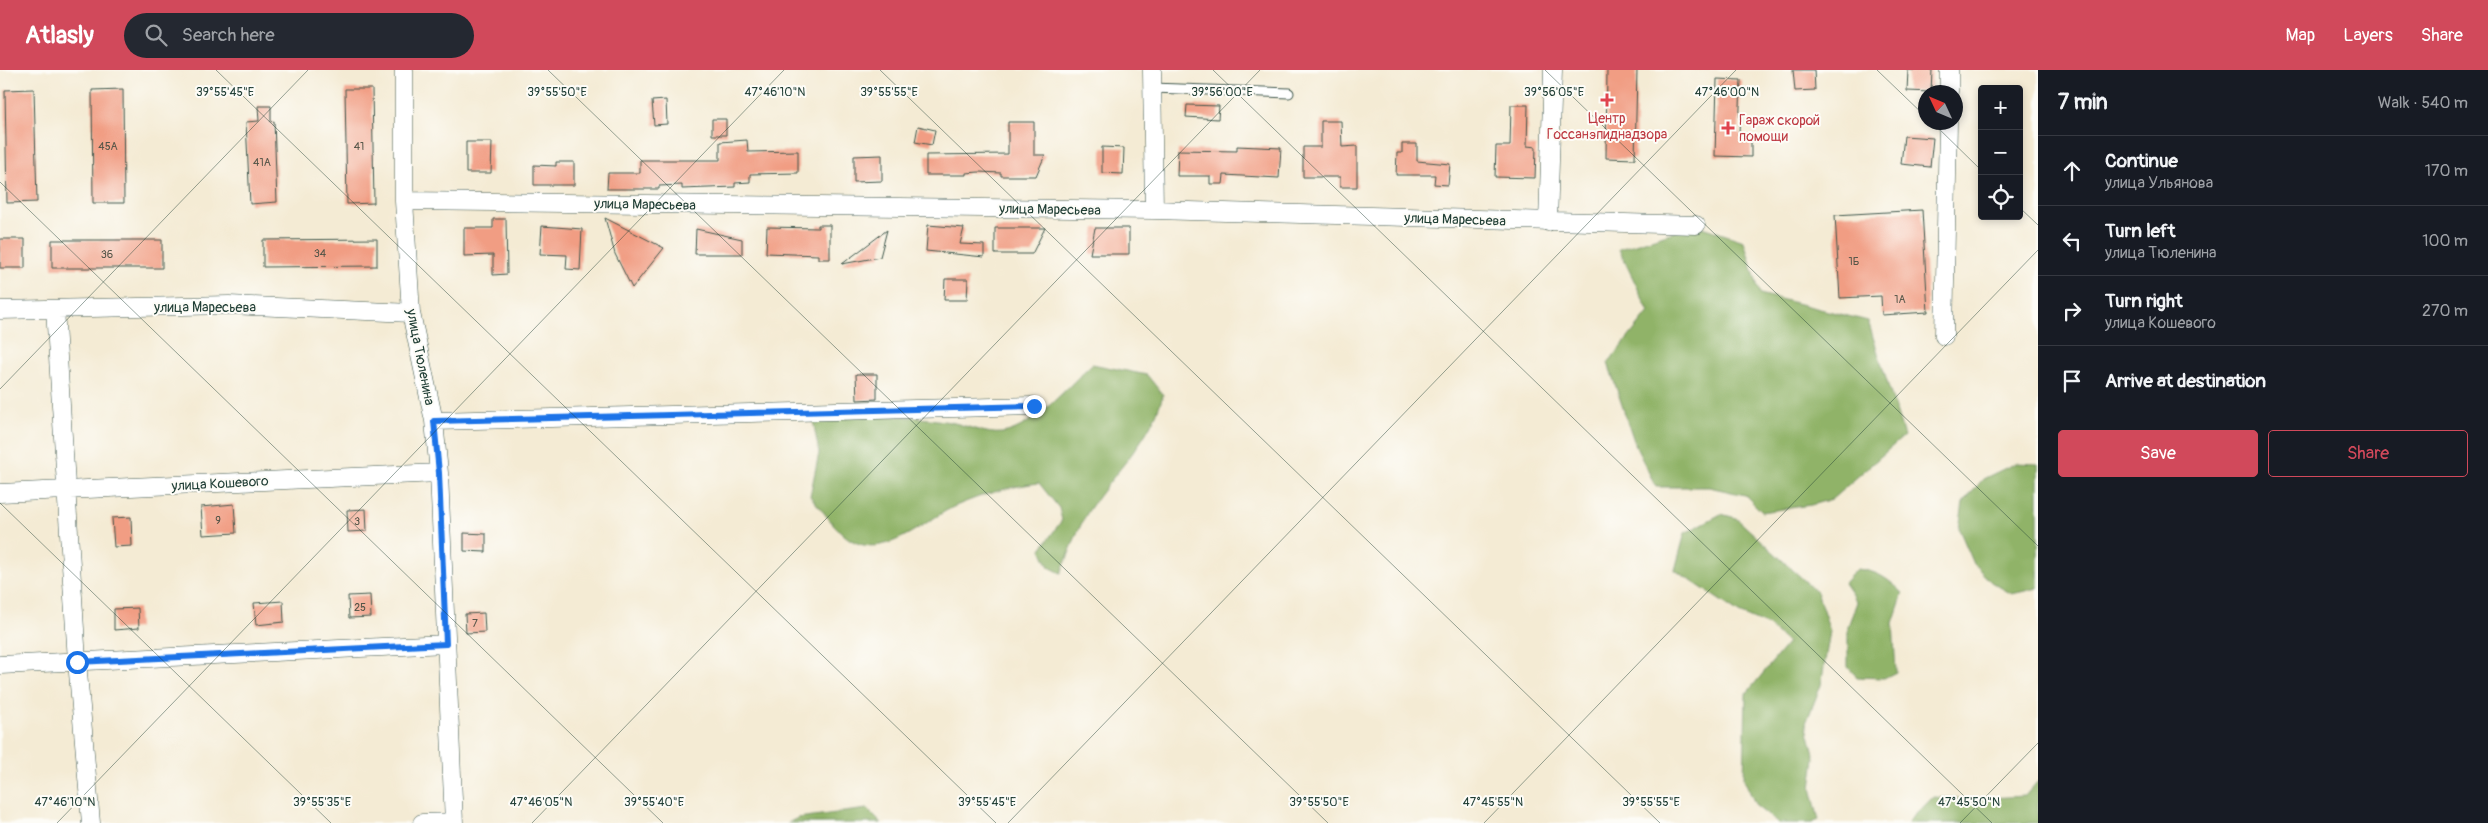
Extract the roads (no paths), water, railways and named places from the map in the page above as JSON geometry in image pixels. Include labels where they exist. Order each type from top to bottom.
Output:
[{"type":"street","name":"улица Тюленина","points":[[404,70],[404,201],[411,313],[434,421],[439,473],[454,822]]},
{"type":"street","points":[[1152,70],[1154,210]]},
{"type":"street","points":[[1548,222],[1553,70]]},
{"type":"street","points":[[1949,70],[1949,85]]},
{"type":"street","points":[[1944,336],[1948,130]]},
{"type":"street","name":"улица Маресьева","points":[[404,201],[1154,210],[1696,225]]},
{"type":"street","name":"улица Маресьева","points":[[0,310],[228,306],[411,313]]},
{"type":"street","points":[[55,309],[77,662],[90,823]]},
{"type":"street","points":[[434,421],[1034,406]]},
{"type":"street","name":"улица Кошевого","points":[[0,493],[439,473]]},
{"type":"street","points":[[0,665],[446,644]]},
{"type":"street","points":[[422,823],[454,822]]},
{"type":"lane","points":[[1152,88],[1289,93]]},
{"type":"place","name":"Центр Госсанэпиднадзора","points":[[1607,100]]},
{"type":"place","name":"Гараж скорой помощи","points":[[1728,128]]}]
